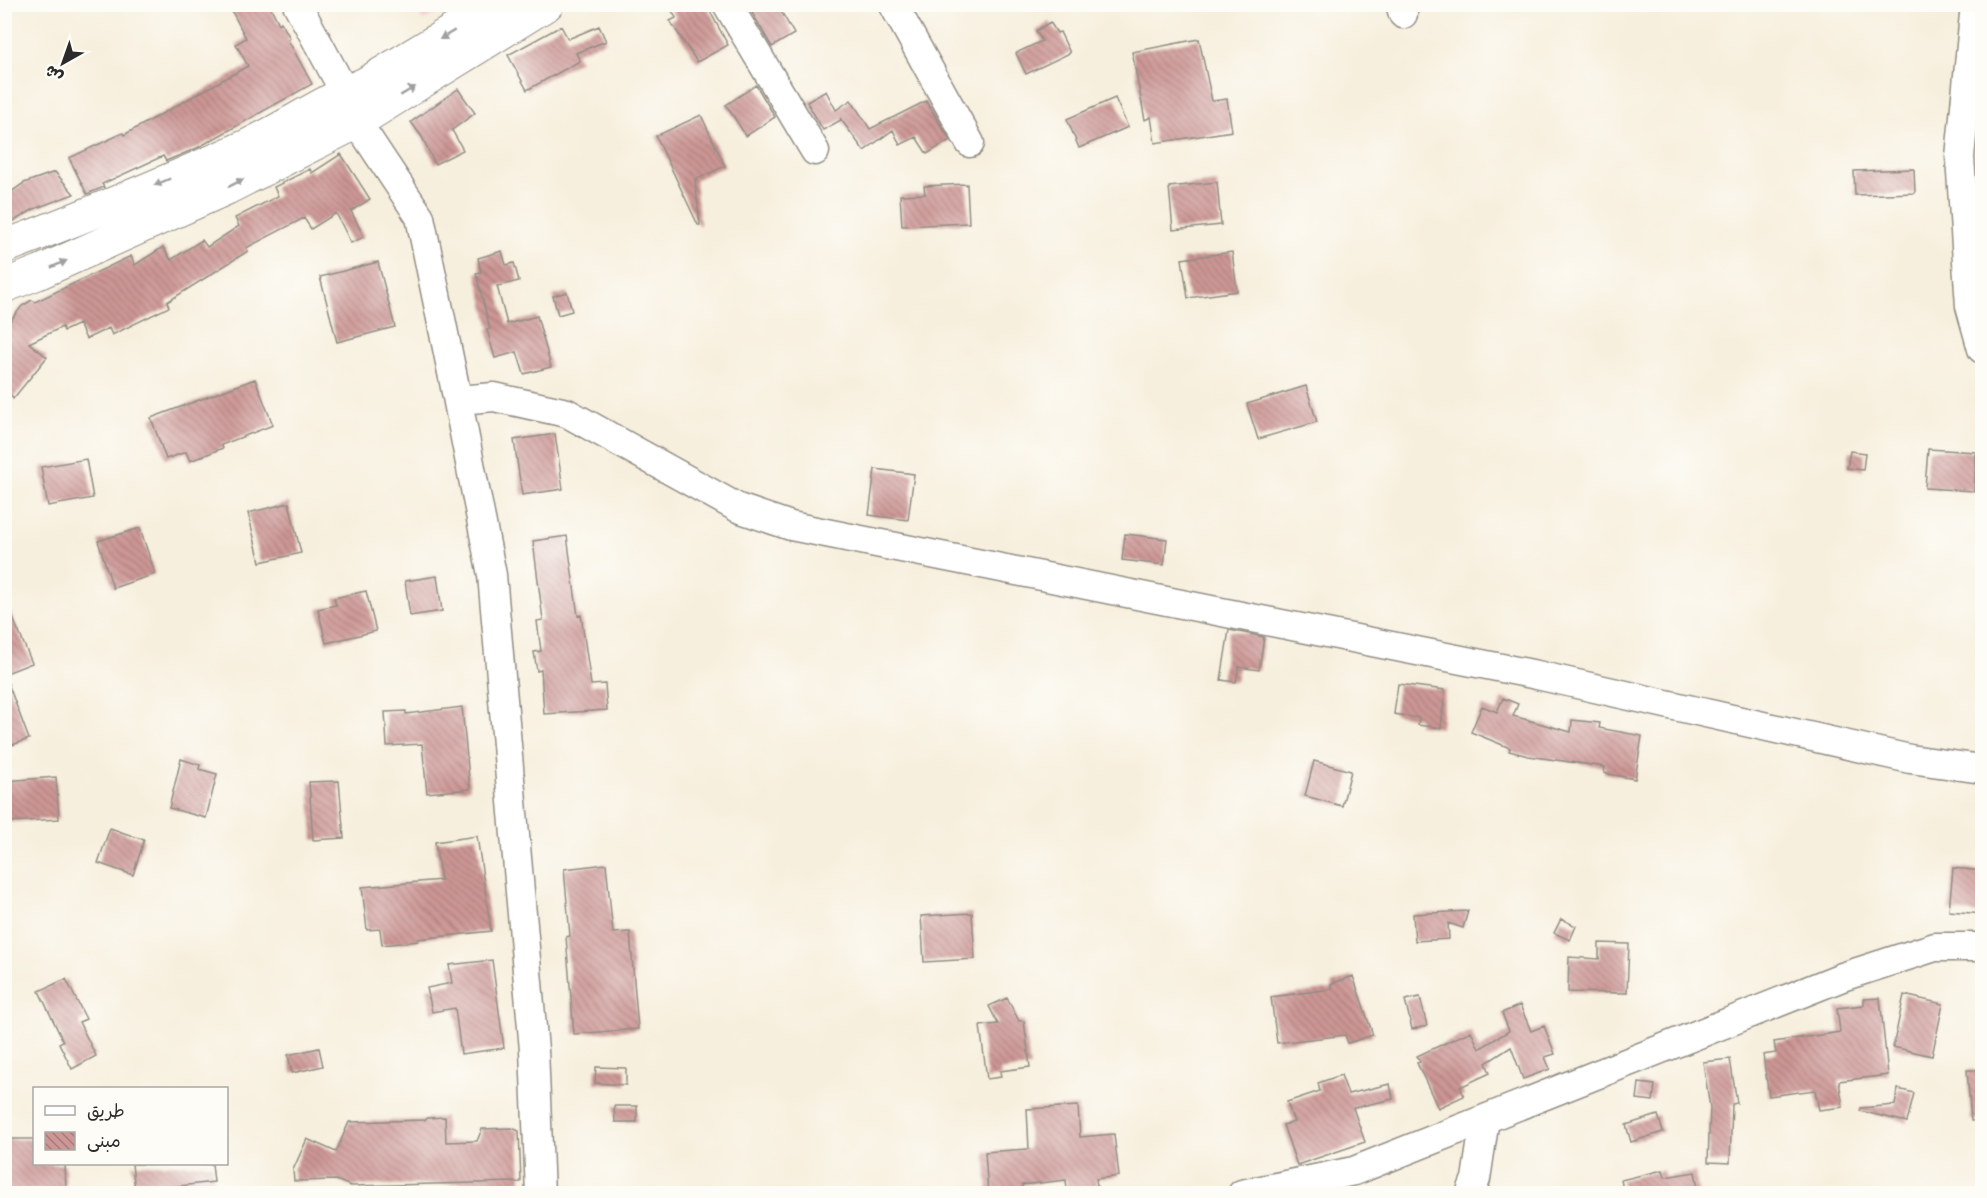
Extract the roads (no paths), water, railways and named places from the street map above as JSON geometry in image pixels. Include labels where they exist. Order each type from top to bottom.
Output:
[{"type":"main road","points":[[4,247],[52,229],[249,145],[351,107],[365,84],[497,4]]},
{"type":"main road","points":[[4,286],[227,188],[351,107],[547,4]]},
{"type":"street","points":[[297,4],[351,107],[420,217],[458,400],[492,575],[534,1050],[540,1194]]},
{"type":"street","points":[[727,4],[815,151]]},
{"type":"street","points":[[893,4],[970,143]]},
{"type":"street","points":[[1975,4],[1972,157],[1976,305],[1983,349]]},
{"type":"street","points":[[458,400],[494,397],[567,413],[738,508],[791,526],[1537,675],[1910,759],[1983,769]]},
{"type":"street","points":[[1242,1194],[1354,1171],[1842,977],[1935,947],[1983,947]]},
{"type":"street","points":[[1470,1194],[1476,1179],[1485,1119]]}]
